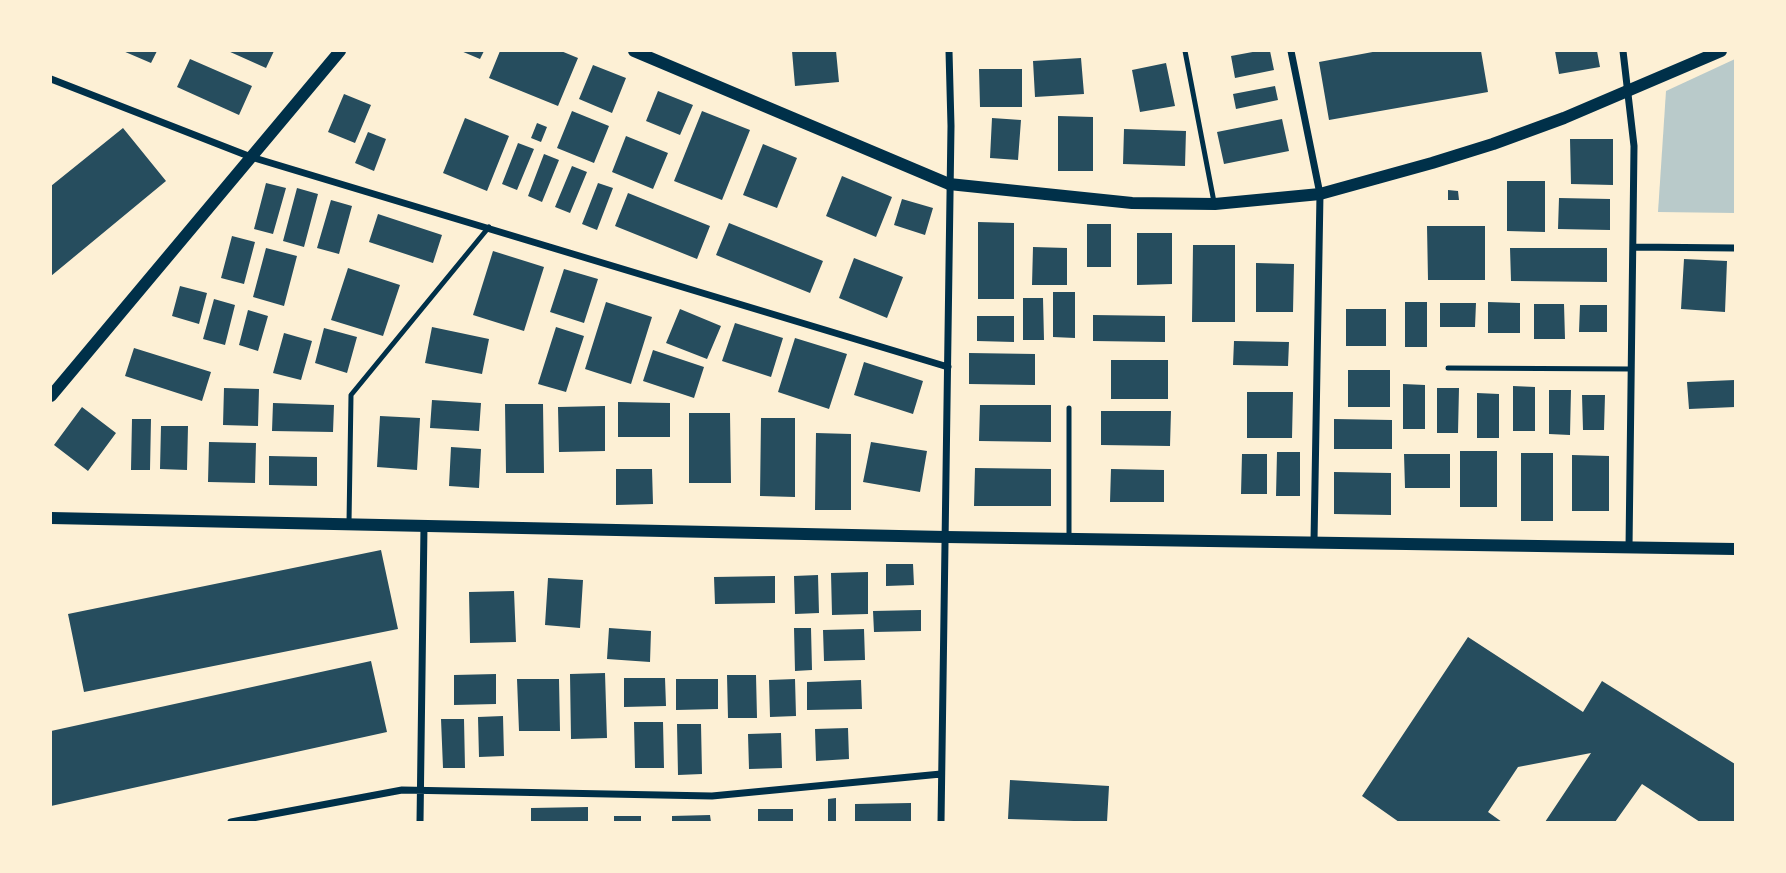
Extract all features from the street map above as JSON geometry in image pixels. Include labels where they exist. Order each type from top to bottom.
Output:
[{"type":"street","points":[[51,396],[340,51]]},
{"type":"street","points":[[634,51],[949,184],[1132,203],[1215,204],[1320,194],[1493,144],[1721,51]]},
{"type":"street","points":[[941,822],[951,126],[949,51]]},
{"type":"street","points":[[1292,51],[1320,194],[1314,541]]},
{"type":"street","points":[[1623,51],[1634,145],[1629,548]]},
{"type":"street","points":[[51,79],[251,157],[948,367]]},
{"type":"street","points":[[1633,247],[1735,248]]},
{"type":"street","points":[[51,518],[946,537],[1735,549]]},
{"type":"street","points":[[420,822],[424,525]]},
{"type":"street","points":[[231,822],[402,790],[712,796],[941,774]]},
{"type":"lane","points":[[1185,51],[1215,204]]},
{"type":"lane","points":[[349,523],[351,395],[489,227]]},
{"type":"lane","points":[[1448,368],[1631,369]]},
{"type":"lane","points":[[1069,408],[1069,538]]},
{"type":"shaded area","points":[[1735,59],[1735,213],[1658,212],[1666,91]]},
{"type":"building","points":[[123,51],[157,51],[151,63]]},
{"type":"building","points":[[228,51],[274,51],[266,68]]},
{"type":"building","points":[[461,51],[484,51],[480,59]]},
{"type":"building","points":[[500,51],[561,51],[578,58],[558,106],[489,78]]},
{"type":"building","points":[[792,51],[836,51],[839,82],[795,86]]},
{"type":"building","points":[[1270,51],[1274,70],[1235,78],[1231,56]]},
{"type":"building","points":[[1378,51],[1481,51],[1488,92],[1329,120],[1319,62]]},
{"type":"building","points":[[1555,51],[1597,51],[1600,67],[1559,74]]},
{"type":"building","points":[[1081,58],[1084,94],[1035,97],[1033,61]]},
{"type":"building","points":[[190,59],[252,86],[239,115],[177,87]]},
{"type":"building","points":[[1166,63],[1175,106],[1140,112],[1132,70]]},
{"type":"building","points":[[593,65],[626,78],[612,113],[579,99]]},
{"type":"building","points":[[979,69],[1022,69],[1022,107],[980,107]]},
{"type":"building","points":[[1275,86],[1278,100],[1236,109],[1233,94]]},
{"type":"building","points":[[658,91],[693,105],[680,135],[646,121]]},
{"type":"building","points":[[344,94],[371,105],[355,143],[328,132]]},
{"type":"building","points":[[572,111],[609,126],[594,163],[557,148]]},
{"type":"building","points":[[702,111],[750,130],[722,200],[674,181]]},
{"type":"building","points":[[1058,116],[1093,117],[1093,171],[1058,171]]},
{"type":"building","points":[[465,118],[509,136],[487,191],[443,173]]},
{"type":"building","points":[[992,118],[1021,120],[1018,160],[990,158]]},
{"type":"building","points":[[1282,119],[1289,151],[1224,164],[1217,132]]},
{"type":"building","points":[[537,123],[547,127],[541,142],[531,138]]},
{"type":"building","points":[[123,128],[166,181],[51,276],[51,186]]},
{"type":"building","points":[[1124,129],[1186,131],[1185,166],[1123,164]]},
{"type":"building","points":[[368,132],[386,139],[374,171],[355,163]]},
{"type":"building","points":[[626,136],[668,153],[653,189],[612,172]]},
{"type":"building","points":[[1570,139],[1613,139],[1613,185],[1571,184]]},
{"type":"building","points":[[518,143],[534,149],[517,190],[502,184]]},
{"type":"building","points":[[763,144],[797,158],[777,208],[743,195]]},
{"type":"building","points":[[544,154],[559,160],[542,202],[528,196]]},
{"type":"building","points":[[572,166],[587,172],[570,213],[555,207]]},
{"type":"building","points":[[842,176],[892,197],[876,237],[826,216]]},
{"type":"building","points":[[1507,181],[1545,181],[1545,232],[1507,231]]},
{"type":"building","points":[[266,183],[286,188],[273,234],[254,229]]},
{"type":"building","points":[[598,183],[613,188],[597,230],[582,224]]},
{"type":"building","points":[[297,188],[318,194],[304,247],[283,241]]},
{"type":"building","points":[[1448,190],[1458,191],[1459,200],[1448,200]]},
{"type":"building","points":[[628,193],[710,226],[697,259],[615,226]]},
{"type":"building","points":[[1559,198],[1610,199],[1610,230],[1558,229]]},
{"type":"building","points":[[902,199],[933,208],[925,235],[894,225]]},
{"type":"building","points":[[331,200],[352,206],[339,254],[317,248]]},
{"type":"building","points":[[378,214],[442,235],[433,263],[369,242]]},
{"type":"building","points":[[978,222],[1014,223],[1014,299],[978,299]]},
{"type":"building","points":[[729,223],[823,261],[810,293],[716,255]]},
{"type":"building","points":[[1087,224],[1111,224],[1111,267],[1087,267]]},
{"type":"building","points":[[1427,226],[1485,226],[1485,280],[1428,280]]},
{"type":"building","points":[[1137,233],[1172,233],[1172,284],[1137,285]]},
{"type":"building","points":[[232,236],[255,242],[244,284],[221,278]]},
{"type":"building","points":[[1193,245],[1235,245],[1235,322],[1192,322]]},
{"type":"building","points":[[1033,247],[1067,248],[1067,285],[1032,285]]},
{"type":"building","points":[[266,248],[297,256],[284,306],[253,297]]},
{"type":"building","points":[[1510,248],[1607,248],[1607,282],[1511,281]]},
{"type":"building","points":[[493,251],[544,267],[524,331],[473,315]]},
{"type":"building","points":[[854,258],[903,277],[887,318],[839,298]]},
{"type":"building","points":[[1684,259],[1727,261],[1725,312],[1681,309]]},
{"type":"building","points":[[1256,263],[1294,264],[1293,312],[1256,312]]},
{"type":"building","points":[[348,268],[400,285],[383,336],[331,320]]},
{"type":"building","points":[[564,269],[598,279],[584,323],[550,312]]},
{"type":"building","points":[[180,286],[207,293],[199,324],[172,316]]},
{"type":"building","points":[[1053,292],[1075,292],[1075,338],[1053,337]]},
{"type":"building","points":[[1023,298],[1043,298],[1044,340],[1023,340]]},
{"type":"building","points":[[214,299],[235,305],[225,345],[203,339]]},
{"type":"building","points":[[606,302],[652,317],[631,384],[585,369]]},
{"type":"building","points":[[1405,302],[1427,302],[1427,347],[1405,347]]},
{"type":"building","points":[[1488,302],[1520,303],[1520,333],[1488,333]]},
{"type":"building","points":[[1440,303],[1476,303],[1475,327],[1440,327]]},
{"type":"building","points":[[1534,304],[1564,304],[1565,339],[1534,339]]},
{"type":"building","points":[[1580,305],[1607,305],[1607,332],[1579,332]]},
{"type":"building","points":[[680,309],[721,326],[707,359],[666,343]]},
{"type":"building","points":[[1346,309],[1386,309],[1386,346],[1346,346]]},
{"type":"building","points":[[248,310],[268,316],[258,351],[239,345]]},
{"type":"building","points":[[1093,315],[1165,316],[1165,342],[1093,341]]},
{"type":"building","points":[[977,316],[1014,316],[1014,342],[977,341]]},
{"type":"building","points":[[735,323],[783,338],[771,377],[722,361]]},
{"type":"building","points":[[432,327],[489,339],[482,374],[425,363]]},
{"type":"building","points":[[556,327],[584,336],[566,392],[538,384]]},
{"type":"building","points":[[324,328],[357,337],[347,373],[315,363]]},
{"type":"building","points":[[284,333],[312,341],[301,380],[273,373]]},
{"type":"building","points":[[795,338],[847,354],[829,409],[778,392]]},
{"type":"building","points":[[1234,341],[1289,342],[1288,366],[1233,365]]},
{"type":"building","points":[[134,348],[211,372],[202,401],[125,376]]},
{"type":"building","points":[[653,350],[704,367],[694,398],[643,381]]},
{"type":"building","points":[[969,353],[1035,354],[1035,385],[969,384]]},
{"type":"building","points":[[1111,360],[1168,360],[1168,399],[1111,399]]},
{"type":"building","points":[[864,362],[923,381],[913,414],[854,395]]},
{"type":"building","points":[[1348,370],[1390,370],[1390,407],[1348,407]]},
{"type":"building","points":[[1735,380],[1735,407],[1689,409],[1687,382]]},
{"type":"building","points":[[1403,384],[1425,385],[1425,429],[1403,429]]},
{"type":"building","points":[[1513,386],[1535,387],[1535,431],[1513,431]]},
{"type":"building","points":[[224,388],[259,389],[258,426],[223,425]]},
{"type":"building","points":[[1437,388],[1459,388],[1458,433],[1437,433]]},
{"type":"building","points":[[1549,390],[1571,390],[1570,435],[1549,434]]},
{"type":"building","points":[[1247,392],[1293,392],[1292,438],[1247,438]]},
{"type":"building","points":[[1477,393],[1499,394],[1499,438],[1477,438]]},
{"type":"building","points":[[1582,395],[1605,395],[1604,430],[1583,430]]},
{"type":"building","points":[[432,400],[481,403],[479,431],[430,428]]},
{"type":"building","points":[[618,402],[670,403],[670,437],[618,437]]},
{"type":"building","points":[[273,403],[334,405],[333,432],[272,431]]},
{"type":"building","points":[[505,404],[543,404],[544,473],[506,473]]},
{"type":"building","points":[[980,405],[1051,405],[1051,442],[979,441]]},
{"type":"building","points":[[605,406],[605,451],[559,452],[558,407]]},
{"type":"building","points":[[82,407],[116,433],[88,471],[54,445]]},
{"type":"building","points":[[1101,411],[1171,411],[1170,446],[1101,445]]},
{"type":"building","points":[[689,413],[730,413],[731,483],[689,483]]},
{"type":"building","points":[[380,416],[420,418],[417,470],[377,467]]},
{"type":"building","points":[[761,418],[795,418],[795,497],[760,496]]},
{"type":"building","points":[[132,419],[151,419],[150,470],[131,470]]},
{"type":"building","points":[[1334,419],[1392,420],[1392,449],[1334,449]]},
{"type":"building","points":[[161,426],[188,426],[187,470],[160,469]]},
{"type":"building","points":[[816,433],[851,434],[851,510],[815,510]]},
{"type":"building","points":[[209,442],[256,443],[255,483],[208,482]]},
{"type":"building","points":[[871,442],[927,451],[920,492],[863,482]]},
{"type":"building","points":[[451,447],[481,449],[479,488],[449,486]]},
{"type":"building","points":[[1460,451],[1497,451],[1497,507],[1460,507]]},
{"type":"building","points":[[1277,452],[1300,452],[1300,496],[1276,496]]},
{"type":"building","points":[[1521,453],[1553,453],[1553,521],[1521,521]]},
{"type":"building","points":[[1242,454],[1267,454],[1267,494],[1241,494]]},
{"type":"building","points":[[1404,454],[1450,454],[1450,488],[1405,488]]},
{"type":"building","points":[[1572,455],[1609,456],[1609,511],[1572,511]]},
{"type":"building","points":[[269,456],[317,457],[317,486],[269,485]]},
{"type":"building","points":[[975,468],[1051,469],[1051,506],[974,506]]},
{"type":"building","points":[[616,469],[652,469],[653,504],[616,505]]},
{"type":"building","points":[[1111,469],[1164,470],[1164,502],[1110,502]]},
{"type":"building","points":[[1334,472],[1391,473],[1391,515],[1334,514]]},
{"type":"building","points":[[381,550],[398,629],[84,692],[68,614]]},
{"type":"building","points":[[886,564],[913,564],[914,585],[886,586]]},
{"type":"building","points":[[868,572],[868,614],[832,615],[831,573]]},
{"type":"building","points":[[818,575],[819,613],[795,614],[794,576]]},
{"type":"building","points":[[775,576],[775,603],[715,604],[714,577]]},
{"type":"building","points":[[548,578],[583,580],[580,628],[545,625]]},
{"type":"building","points":[[514,591],[516,642],[470,643],[469,592]]},
{"type":"building","points":[[921,610],[921,631],[874,632],[873,611]]},
{"type":"building","points":[[609,628],[651,631],[650,662],[607,659]]},
{"type":"building","points":[[794,628],[811,628],[812,670],[795,671]]},
{"type":"building","points":[[864,629],[865,660],[824,661],[823,630]]},
{"type":"building","points":[[1468,637],[1583,712],[1602,681],[1735,764],[1735,822],[1700,822],[1642,784],[1615,822],[1545,822],[1591,753],[1518,767],[1488,812],[1502,822],[1399,822],[1362,796]]},
{"type":"building","points":[[371,661],[387,732],[51,806],[51,731]]},
{"type":"building","points":[[605,673],[607,738],[571,739],[570,674]]},
{"type":"building","points":[[496,674],[496,704],[454,705],[454,675]]},
{"type":"building","points":[[727,675],[756,675],[757,718],[728,718]]},
{"type":"building","points":[[624,678],[665,678],[666,706],[624,707]]},
{"type":"building","points":[[517,679],[559,679],[560,731],[519,731]]},
{"type":"building","points":[[676,679],[718,679],[718,709],[676,710]]},
{"type":"building","points":[[795,679],[796,716],[770,717],[769,680]]},
{"type":"building","points":[[861,680],[862,709],[807,710],[807,682]]},
{"type":"building","points":[[503,716],[504,756],[479,757],[478,717]]},
{"type":"building","points":[[441,719],[464,719],[465,768],[443,768]]},
{"type":"building","points":[[634,722],[663,722],[664,768],[635,768]]},
{"type":"building","points":[[677,724],[701,724],[702,774],[678,775]]},
{"type":"building","points":[[848,728],[849,759],[816,761],[815,729]]},
{"type":"building","points":[[781,733],[782,768],[749,769],[748,734]]},
{"type":"building","points":[[1010,780],[1109,786],[1107,822],[1008,819]]},
{"type":"building","points":[[836,798],[836,822],[828,822],[828,799]]},
{"type":"building","points":[[911,803],[911,822],[855,822],[855,804]]},
{"type":"building","points":[[588,807],[588,822],[531,822],[531,808]]},
{"type":"building","points":[[758,809],[793,809],[793,822],[758,822]]},
{"type":"building","points":[[710,815],[711,822],[672,822],[672,816]]},
{"type":"building","points":[[614,816],[641,816],[641,822],[614,822]]}]
